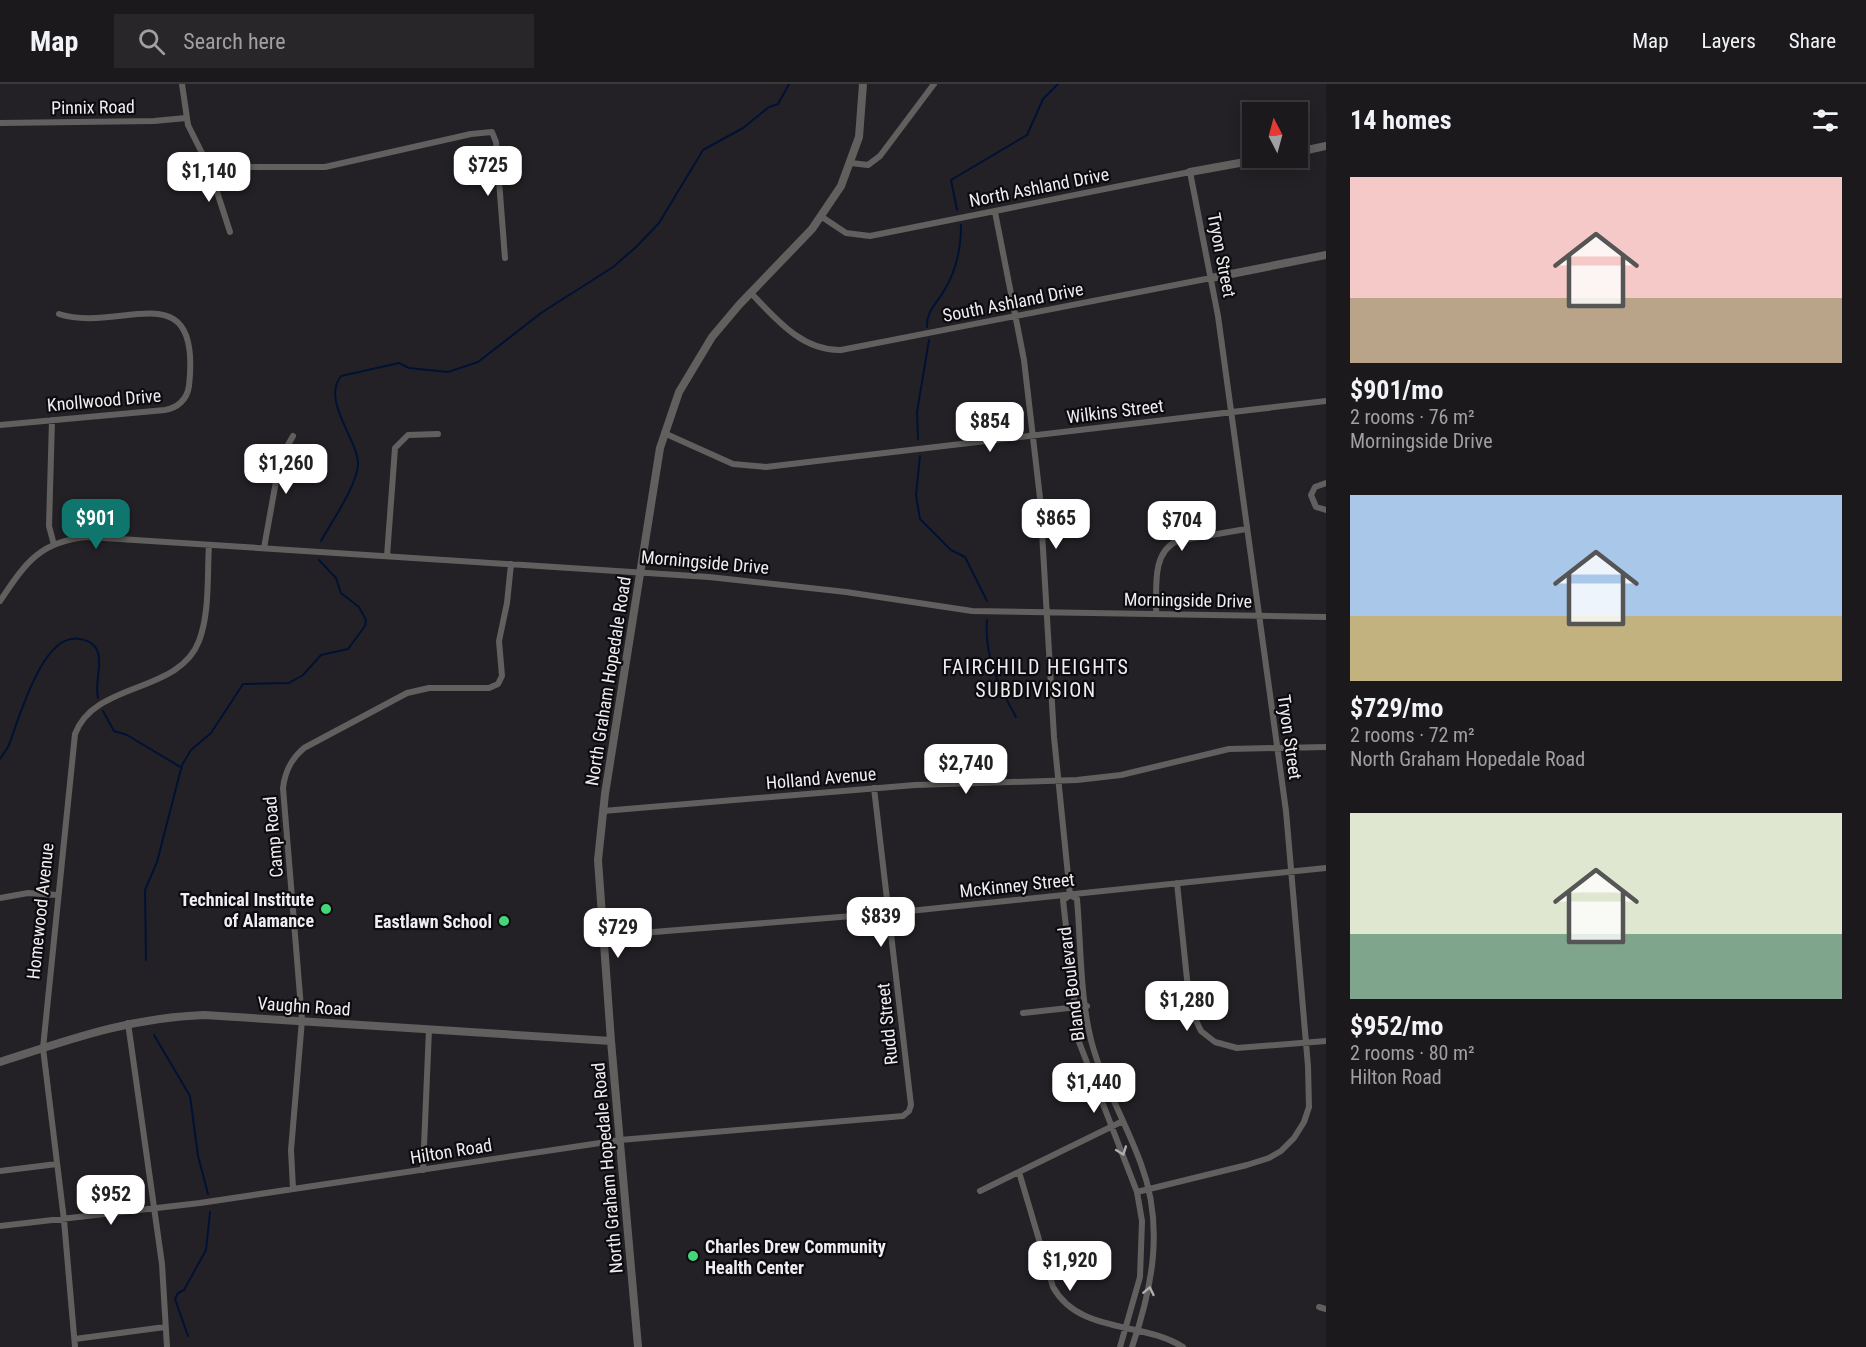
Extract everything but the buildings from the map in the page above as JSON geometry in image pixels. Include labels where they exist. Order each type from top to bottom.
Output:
[{"type":"street","points":[[182,84],[186,118],[209,167],[231,232]]},
{"type":"street","name":"North Graham Hopedale Road","points":[[638,1347],[598,875],[603,811],[664,433],[679,392],[699,355],[725,320],[822,217],[841,186],[851,163],[862,120],[863,84]]},
{"type":"street","points":[[851,163],[868,165],[880,156],[934,84]]},
{"type":"street","name":"Pinnix Road","points":[[0,123],[154,121],[186,118]]},
{"type":"street","points":[[209,167],[325,167],[471,134],[492,132],[496,142],[505,258]]},
{"type":"street","points":[[1308,150],[1326,146]]},
{"type":"street","name":"North Ashland Drive","points":[[822,217],[846,233],[862,237],[1242,163]]},
{"type":"street","name":"Tryon Street","points":[[1137,1192],[1269,1158],[1281,1151],[1294,1138],[1304,1122],[1309,1107],[1291,871],[1277,748],[1211,278],[1190,172]]},
{"type":"street","name":"Bland Boulevard","points":[[995,212],[1024,360],[1040,498],[1059,781],[1070,895]]},
{"type":"street","name":"South Ashland Drive","points":[[751,293],[793,333],[813,346],[831,351],[1326,255]]},
{"type":"street","name":"Knollwood Drive","points":[[0,425],[171,409],[182,402],[189,387],[190,347],[184,331],[174,319],[152,313],[74,319],[59,314]]},
{"type":"street","name":"Wilkins Street","points":[[664,433],[727,462],[755,467],[1326,401]]},
{"type":"street","points":[[52,420],[49,526],[54,545]]},
{"type":"street","points":[[387,556],[395,448],[408,435],[438,435]]},
{"type":"street","points":[[264,548],[280,459],[293,436]]},
{"type":"street","points":[[1326,483],[1315,487],[1311,495],[1316,507],[1326,510]]},
{"type":"street","points":[[1156,614],[1159,561],[1170,545],[1177,541],[1246,529]]},
{"type":"street","name":"Morningside Drive","points":[[0,601],[33,556],[54,545],[88,537],[640,572],[783,584],[955,610],[1326,617]]},
{"type":"street","name":"Homewood Avenue","points":[[75,1347],[64,1220],[43,1048],[57,895],[78,726],[95,707],[174,670],[194,651],[204,618],[209,545]]},
{"type":"street","name":"Camp Road","points":[[293,1189],[291,1150],[302,1020],[283,788],[288,767],[304,748],[406,693],[429,688],[489,688],[498,684],[503,672],[499,641],[507,603],[511,564]]},
{"type":"street","name":"Holland Avenue","points":[[603,811],[874,788],[1059,781],[1121,775],[1228,749],[1326,747]]},
{"type":"street","name":"Rudd Street","points":[[874,788],[911,1105],[906,1114]]},
{"type":"street","name":"McKinney Street","points":[[604,936],[890,913],[1326,868]]},
{"type":"street","points":[[1177,883],[1190,1008],[1201,1031],[1215,1042],[1237,1048],[1326,1041]]},
{"type":"street","points":[[0,898],[28,893],[57,895]]},
{"type":"street","name":"Bland Boulevard","points":[[1070,895],[1077,899],[1086,1006],[1097,1058],[1149,1188],[1154,1221],[1154,1260],[1147,1299],[1132,1347]]},
{"type":"street","name":"Bland Boulevard","points":[[1070,895],[1063,900],[1082,1053],[1113,1126],[1137,1192],[1142,1221],[1142,1256],[1137,1291],[1120,1347]]},
{"type":"street","points":[[1023,1013],[1086,1006]]},
{"type":"street","name":"Vaughn Road","points":[[0,1062],[128,1023],[204,1015],[611,1041]]},
{"type":"street","points":[[128,1023],[162,1264],[167,1347]]},
{"type":"street","points":[[423,1170],[429,1029]]},
{"type":"street","name":"Hilton Road","points":[[0,1226],[155,1209],[620,1140],[906,1114]]},
{"type":"street","points":[[980,1191],[1123,1121]]},
{"type":"street","points":[[0,1171],[57,1164]]},
{"type":"street","points":[[1019,1172],[1053,1287],[1059,1297],[1080,1315],[1168,1338],[1183,1347]]},
{"type":"street","points":[[75,1339],[165,1327]]},
{"type":"waterway","points":[[321,541],[353,483],[358,465],[357,455],[342,421],[335,397],[336,386],[341,376],[399,363],[409,368],[448,372],[478,362],[541,313],[613,267],[636,247],[659,223],[703,150],[743,128],[769,107],[778,104],[789,84]]},
{"type":"waterway","points":[[957,210],[951,180],[1027,135],[1043,99],[1058,84]]},
{"type":"waterway","points":[[927,327],[930,311],[945,289],[955,266],[961,225]]},
{"type":"waterway","points":[[918,439],[917,412],[929,340]]},
{"type":"waterway","points":[[920,456],[916,495],[920,519],[951,550],[965,557],[987,601]]},
{"type":"waterway","points":[[146,960],[145,890],[157,862],[182,765],[191,750],[211,733],[243,684],[289,683],[303,675],[321,655],[348,649],[365,626],[366,620],[359,607],[341,593],[336,578],[319,560]]},
{"type":"waterway","points":[[987,620],[990,659],[1016,717]]},
{"type":"waterway","points":[[0,759],[8,747],[26,699],[43,663],[54,649],[66,640],[85,640],[96,648],[99,659],[98,698]]},
{"type":"waterway","points":[[103,711],[114,731],[127,735],[182,768]]},
{"type":"waterway","points":[[154,1035],[190,1096],[198,1156],[208,1194]]},
{"type":"waterway","points":[[188,1336],[175,1299],[178,1293],[184,1290],[206,1250],[210,1212]]},
{"type":"place","name":"Technical Institute of Alamance","points":[[326,909]]},
{"type":"place","name":"Eastlawn School","points":[[504,921]]},
{"type":"place","name":"Charles Drew Community Health Center","points":[[693,1256]]},
{"type":"district","name":"FAIRCHILD HEIGHTS SUBDIVISION","points":[[1036,678]]}]
